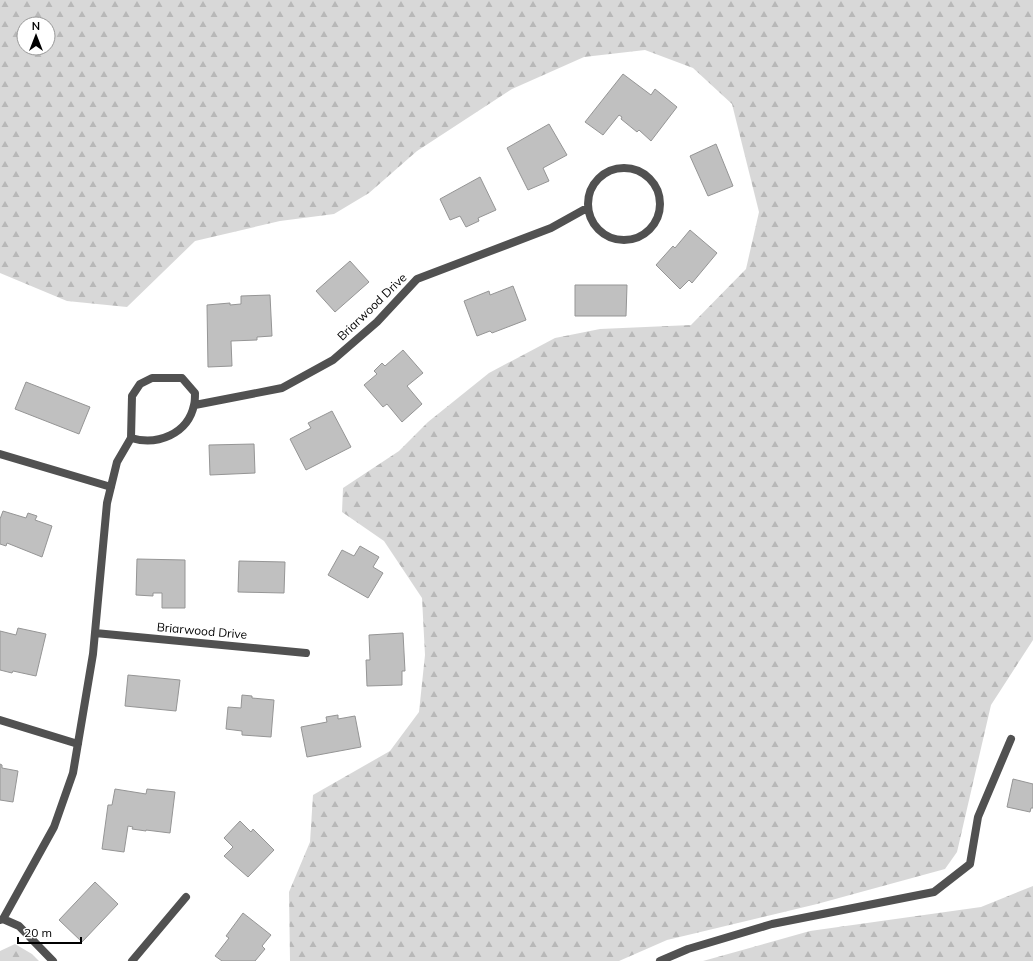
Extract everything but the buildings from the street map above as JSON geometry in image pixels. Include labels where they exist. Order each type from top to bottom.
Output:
[{"type":"street","points":[[631,167],[651,178],[661,199],[656,221],[645,232],[639,237],[617,240],[596,229],[587,208],[591,185],[608,170],[631,167]]},
{"type":"street","name":"Briarwood Drive","points":[[195,405],[282,388],[334,360],[377,322],[417,279],[551,228],[587,208]]},
{"type":"street","points":[[53,961],[19,926],[2,919],[54,827],[73,773],[93,654],[107,502],[117,462],[131,438],[132,396],[140,384],[152,378],[182,378],[195,393],[195,405],[188,421],[176,432],[154,441],[141,441],[131,438]]},
{"type":"street","points":[[0,454],[110,488]]},
{"type":"street","name":"Briarwood Drive","points":[[95,633],[306,653]]},
{"type":"street","points":[[0,720],[78,744]]},
{"type":"street","points":[[660,961],[688,949],[772,924],[934,892],[970,864],[978,817],[1011,739]]},
{"type":"street","points":[[132,961],[186,898]]},
{"type":"green space","points":[[0,0],[1033,0],[1033,640],[991,705],[957,852],[945,869],[817,904],[667,940],[619,961],[290,961],[289,892],[310,842],[313,795],[390,751],[419,712],[425,655],[422,598],[384,541],[342,512],[343,488],[399,451],[428,422],[489,373],[555,338],[600,329],[691,325],[746,269],[759,212],[732,104],[693,68],[645,50],[584,57],[512,89],[417,151],[369,193],[334,214],[280,221],[195,241],[127,307],[67,301],[0,273]]},
{"type":"green space","points":[[1033,886],[1033,961],[703,961],[810,931],[981,907]]},
{"type":"green space","points":[[15,944],[32,954],[39,961],[0,961],[0,951]]}]
